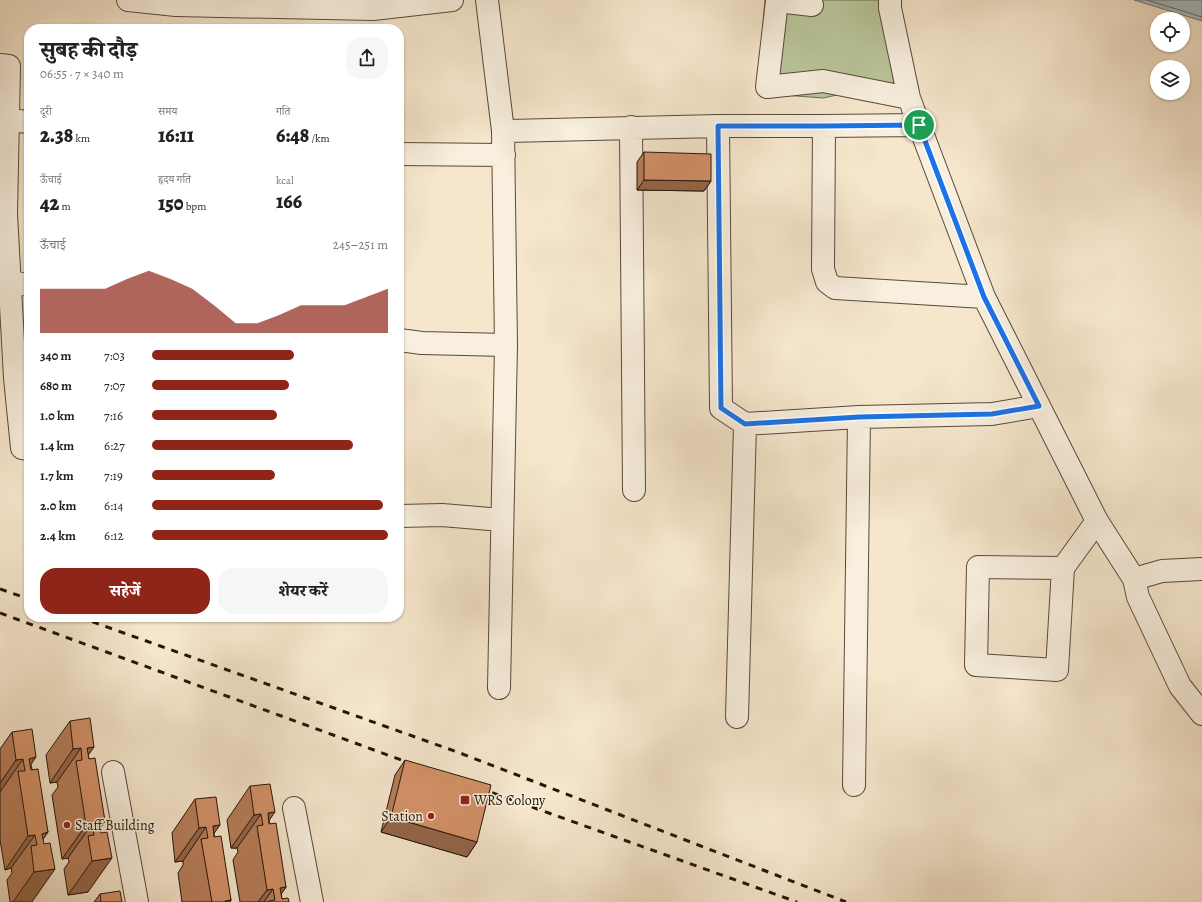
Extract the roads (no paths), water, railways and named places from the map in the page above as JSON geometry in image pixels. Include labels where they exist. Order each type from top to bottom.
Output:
[{"type":"street","points":[[128,0],[176,5],[373,10],[452,0]]},
{"type":"street","points":[[487,0],[503,131],[504,155],[506,345],[499,688]]},
{"type":"street","points":[[890,0],[890,8],[909,98],[984,297],[1097,521],[1134,579],[1138,597],[1180,686],[1202,714]]},
{"type":"street","points":[[812,5],[776,1],[767,87],[823,81],[909,98]]},
{"type":"street","points":[[0,65],[9,66],[18,121],[3,214],[19,284],[8,378],[22,448],[24,448]]},
{"type":"street","points":[[503,131],[718,126],[919,125]]},
{"type":"street","points":[[718,126],[721,408],[745,424],[859,417],[992,414],[1039,406]]},
{"type":"street","points":[[824,126],[823,269],[827,282],[835,288],[984,297]]},
{"type":"street","points":[[631,128],[634,490]]},
{"type":"street","points":[[404,154],[504,155]]},
{"type":"street","points":[[404,341],[422,344],[506,345]]},
{"type":"street","points":[[854,785],[859,417]]},
{"type":"street","points":[[737,716],[745,424]]},
{"type":"street","points":[[404,516],[442,515],[502,520]]},
{"type":"street","points":[[1063,568],[978,567],[976,665],[1057,670],[1063,568],[1097,521]]},
{"type":"street","points":[[1134,579],[1162,570],[1202,569]]},
{"type":"street","points":[[113,772],[137,902]]},
{"type":"street","points":[[294,808],[312,902]]},
{"type":"water","points":[[1134,0],[1202,0],[1202,21],[1190,17],[1190,12],[1173,12]]},
{"type":"railway","points":[[0,589],[24,597]]},
{"type":"railway","points":[[0,613],[24,622]]},
{"type":"railway","points":[[25,622],[415,765]]},
{"type":"railway","points":[[93,622],[460,753],[846,902]]},
{"type":"railway","points":[[479,788],[797,902]]},
{"type":"place","name":"WRS Colony","points":[[465,800]]},
{"type":"place","name":"Station","points":[[431,816]]},
{"type":"place","name":"Staff Building","points":[[67,825]]}]
